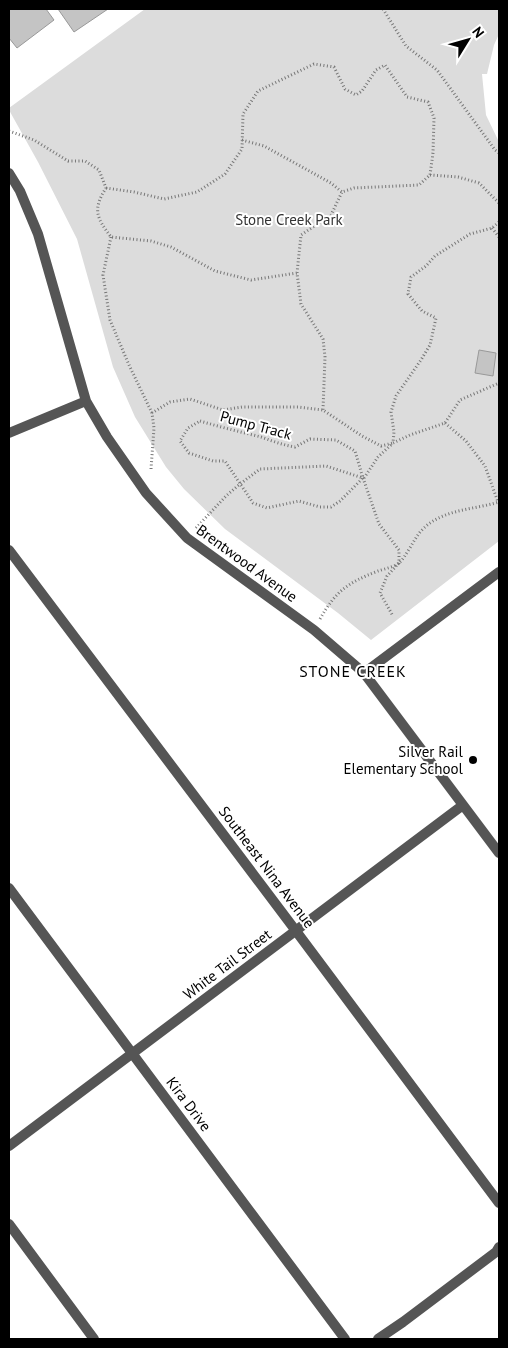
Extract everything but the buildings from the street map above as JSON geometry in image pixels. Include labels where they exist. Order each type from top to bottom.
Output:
[{"type":"street","name":"Brentwood Avenue","points":[[9,173],[20,191],[38,234],[86,401],[107,437],[146,493],[187,538],[314,630],[364,673],[499,853]]},
{"type":"street","points":[[9,434],[86,401]]},
{"type":"street","name":"Southeast Nina Avenue","points":[[9,550],[499,1203]]},
{"type":"street","points":[[364,673],[499,572]]},
{"type":"street","name":"White Tail Street","points":[[9,1146],[463,805]]},
{"type":"street","name":"Kira Drive","points":[[9,888],[345,1339]]},
{"type":"street","points":[[9,1224],[94,1339]]},
{"type":"street","points":[[378,1339],[496,1252],[499,1247]]},
{"type":"path","points":[[384,9],[406,46],[437,70],[499,153]]},
{"type":"path","points":[[106,188],[164,199],[198,192],[225,174],[242,149],[243,114],[258,91],[314,64],[334,67],[345,89],[356,95],[362,91],[376,70],[385,65],[407,97],[428,102],[434,118],[433,154],[430,175],[419,185],[354,188],[342,192],[330,215],[301,235],[297,273],[301,304],[323,339],[325,357],[323,410]]},
{"type":"path","points":[[9,131],[34,140],[68,160],[85,161],[100,170],[106,188]]},
{"type":"path","points":[[242,140],[264,146],[331,183],[342,192]]},
{"type":"path","points":[[430,175],[458,177],[479,183],[499,203]]},
{"type":"path","points":[[106,188],[98,201],[98,213],[102,225],[111,237],[151,241],[165,245],[215,271],[250,280],[297,273]]},
{"type":"path","points":[[363,478],[378,457],[394,443],[391,412],[396,396],[430,345],[436,318],[422,311],[408,294],[411,277],[426,266],[435,256],[470,234],[492,228],[499,222]]},
{"type":"path","points":[[492,228],[499,237]]},
{"type":"path","points":[[111,237],[103,276],[110,320],[128,365],[152,413],[154,428],[150,469]]},
{"type":"path","points":[[152,413],[170,402],[190,399],[222,410],[242,407],[298,407],[323,410],[362,436],[381,446],[394,443],[410,435],[445,423],[460,400],[499,383]]},
{"type":"path","name":"Pump Track","points":[[200,421],[263,438],[278,444],[295,447],[310,439],[336,440],[355,451],[363,478],[340,501],[331,507],[320,507],[299,501],[267,508],[252,503],[240,484],[225,461],[213,461],[189,453],[180,440],[188,428],[200,421]]},
{"type":"path","points":[[393,616],[380,593],[387,576],[399,563],[422,530],[438,518],[454,512],[499,502],[485,466],[466,441],[445,423]]},
{"type":"path","points":[[187,538],[226,496],[260,469],[326,466],[363,478]]},
{"type":"path","points":[[363,478],[379,524],[399,550],[399,563]]},
{"type":"path","points":[[314,630],[330,602],[343,588],[399,563]]},
{"type":"green space","name":"Stone Creek Park","points":[[145,9],[499,9],[499,34],[494,45],[487,74],[482,74],[486,115],[499,142],[499,541],[371,640],[338,613],[225,529],[184,489],[166,467],[135,417],[113,367],[77,239],[9,110],[9,108]]},
{"type":"place","name":"Silver Rail Elementary School","points":[[473,760]]},
{"type":"district","name":"STONE CREEK","points":[[353,671]]}]
